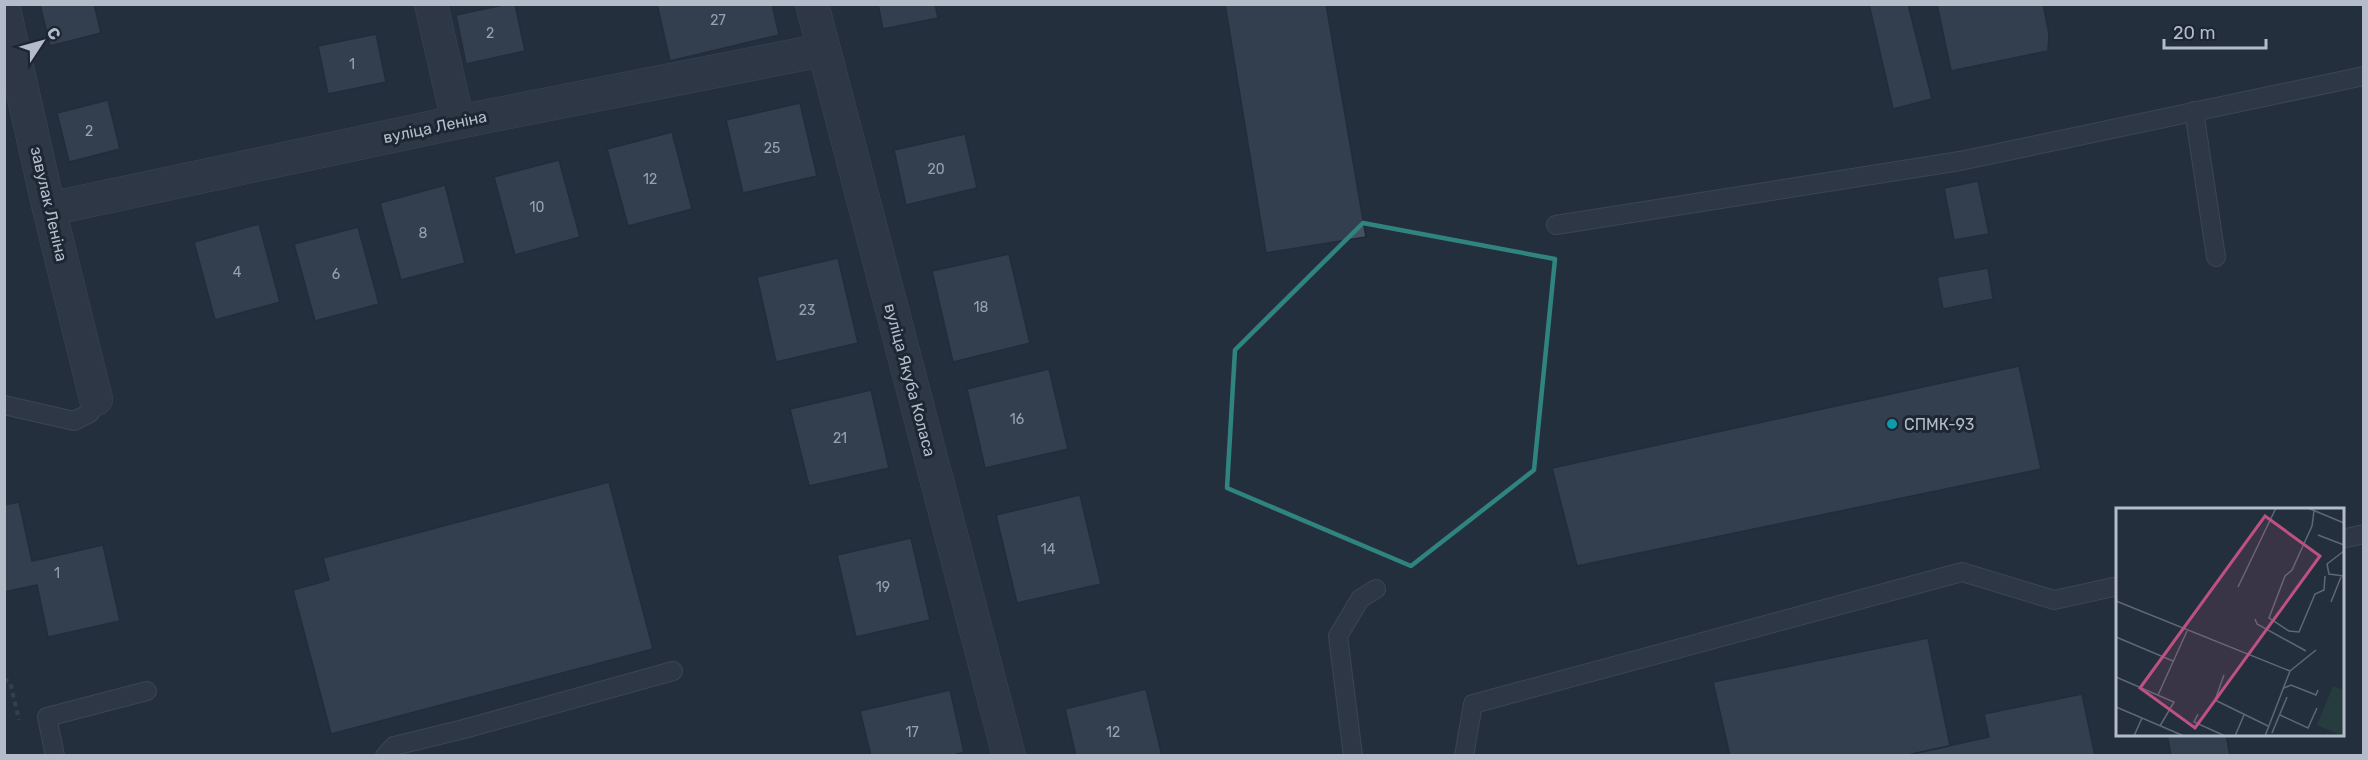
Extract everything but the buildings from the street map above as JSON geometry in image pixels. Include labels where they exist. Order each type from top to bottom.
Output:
[{"type":"street","points":[[431,4],[458,122]]},
{"type":"street","name":"вуліца Якуба Коласа","points":[[812,4],[1009,756]]},
{"type":"street","name":"завулак Леніна","points":[[4,9],[49,209],[96,399]]},
{"type":"street","name":"вуліца Леніна","points":[[49,209],[458,122],[823,50]]},
{"type":"lane","points":[[1556,225],[1960,161],[2364,75]]},
{"type":"lane","points":[[2194,111],[2216,257]]},
{"type":"lane","points":[[4,405],[74,421],[90,413],[96,399]]},
{"type":"lane","points":[[2344,539],[2364,534]]},
{"type":"lane","points":[[1464,756],[1473,704],[1962,572],[2054,600],[2116,586]]},
{"type":"lane","points":[[1353,756],[1338,636],[1360,599],[1376,589]]},
{"type":"lane","points":[[385,756],[394,746],[464,729],[672,671]]},
{"type":"lane","points":[[55,756],[47,717],[147,691]]},
{"type":"path","points":[[4,679],[10,682],[20,724]]},
{"type":"highlighted area","points":[[1363,223],[1555,259],[1534,470],[1411,566],[1227,488],[1235,350]]},
{"type":"place","name":"СПМК-93","points":[[1892,424]]}]
